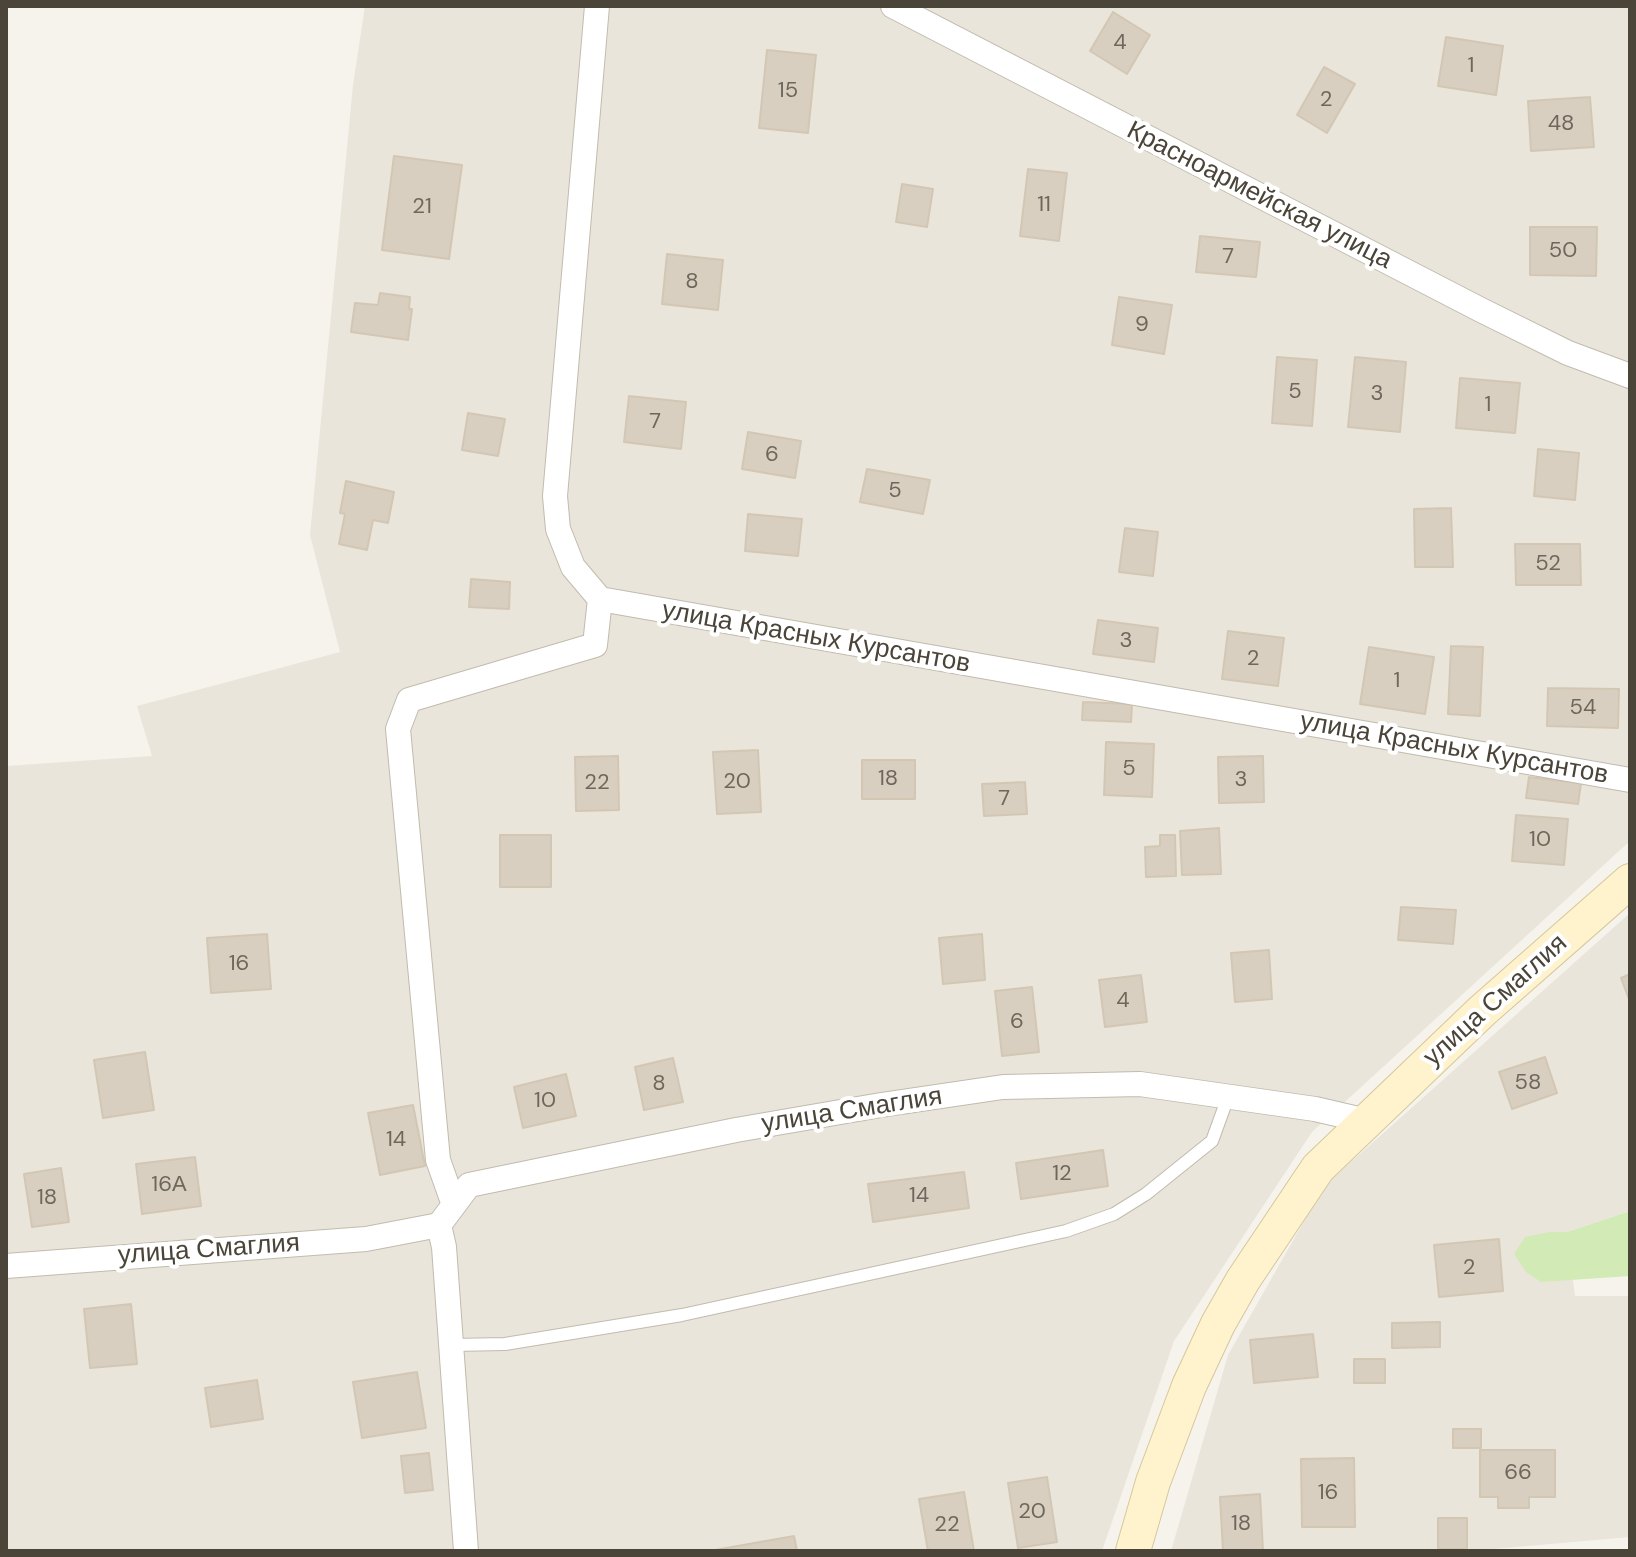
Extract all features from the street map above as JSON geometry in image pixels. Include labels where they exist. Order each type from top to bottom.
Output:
[{"type":"street","points":[[454,1205],[438,1160],[398,729],[409,700],[595,645],[600,599],[573,567],[558,529],[555,496],[597,6]]},
{"type":"street","name":"Красноармейская улица","points":[[893,6],[1481,310],[1568,353],[1630,376]]},
{"type":"street","name":"улица Красных Курсантов","points":[[600,599],[1630,780]]},
{"type":"street","name":"улица Смаглия","points":[[6,1266],[366,1239],[439,1225],[469,1185],[736,1130],[1003,1087],[1140,1084],[1315,1109],[1367,1121],[1482,1011],[1630,881]]},
{"type":"street","points":[[1133,1551],[1153,1482],[1189,1386],[1218,1324],[1243,1280],[1318,1168],[1367,1121]]},
{"type":"street","points":[[439,1225],[444,1247],[466,1551]]},
{"type":"lane","points":[[452,1345],[505,1344],[682,1315],[1066,1231],[1114,1214],[1146,1194],[1212,1141],[1228,1097]]},
{"type":"shaded area","points":[[365,6],[1630,6],[1630,841],[1312,1132],[1174,1341],[1102,1551],[6,1551],[6,766],[152,756],[137,706],[340,652],[310,535],[353,85]]},
{"type":"shaded area","points":[[1630,913],[1630,1211],[1567,1232],[1575,1296],[1630,1296],[1630,1537],[1471,1551],[1171,1551],[1228,1355],[1324,1186]]},
{"type":"green space","points":[[1630,1211],[1630,1276],[1541,1282],[1526,1272],[1514,1254],[1525,1237],[1567,1232]]},
{"type":"building","points":[[1113,12],[1150,35],[1127,74],[1090,51]]},
{"type":"building","points":[[1446,37],[1503,46],[1496,95],[1438,86]]},
{"type":"building","points":[[767,50],[816,55],[808,133],[759,128]]},
{"type":"building","points":[[1324,67],[1355,84],[1327,133],[1297,115]]},
{"type":"building","points":[[1590,97],[1594,147],[1531,151],[1528,101]]},
{"type":"building","points":[[394,156],[462,165],[449,259],[382,250]]},
{"type":"building","points":[[1028,169],[1067,173],[1059,241],[1020,236]]},
{"type":"building","points":[[902,184],[933,189],[927,227],[896,222]]},
{"type":"building","points":[[1530,227],[1597,227],[1596,276],[1530,275]]},
{"type":"building","points":[[1200,236],[1260,242],[1256,277],[1196,272]]},
{"type":"building","points":[[667,254],[723,260],[718,310],[662,304]]},
{"type":"building","points":[[380,293],[410,297],[409,309],[412,309],[408,340],[351,332],[355,303],[378,305]]},
{"type":"building","points":[[1119,297],[1172,305],[1164,354],[1112,345]]},
{"type":"building","points":[[1277,357],[1317,360],[1312,426],[1272,423]]},
{"type":"building","points":[[1355,357],[1406,362],[1400,432],[1348,427]]},
{"type":"building","points":[[1460,378],[1520,383],[1515,433],[1456,428]]},
{"type":"building","points":[[629,396],[686,402],[681,449],[624,442]]},
{"type":"building","points":[[468,413],[505,419],[498,456],[462,450]]},
{"type":"building","points":[[748,432],[801,441],[795,478],[742,469]]},
{"type":"building","points":[[1538,449],[1579,453],[1575,500],[1534,496]]},
{"type":"building","points":[[867,469],[930,480],[923,514],[860,502]]},
{"type":"building","points":[[346,481],[394,492],[388,523],[373,520],[367,550],[339,544],[345,514],[340,513]]},
{"type":"building","points":[[1451,508],[1453,567],[1415,567],[1414,509]]},
{"type":"building","points":[[748,514],[802,519],[798,556],[745,551]]},
{"type":"building","points":[[1125,528],[1158,532],[1153,576],[1119,572]]},
{"type":"building","points":[[1515,544],[1580,544],[1581,585],[1516,585]]},
{"type":"building","points":[[471,579],[510,582],[509,609],[469,607]]},
{"type":"building","points":[[1098,620],[1158,628],[1154,662],[1093,654]]},
{"type":"building","points":[[1228,631],[1284,638],[1278,686],[1222,679]]},
{"type":"building","points":[[1451,646],[1483,647],[1480,716],[1448,714]]},
{"type":"building","points":[[1369,647],[1434,657],[1425,714],[1360,704]]},
{"type":"building","points":[[1548,688],[1619,689],[1618,728],[1547,726]]},
{"type":"building","points":[[1083,702],[1132,704],[1131,722],[1082,720]]},
{"type":"building","points":[[1106,742],[1154,744],[1152,797],[1104,795]]},
{"type":"building","points":[[758,750],[761,812],[717,814],[713,752]]},
{"type":"building","points":[[618,756],[619,810],[576,811],[575,757]]},
{"type":"building","points":[[1263,756],[1264,802],[1219,803],[1218,757]]},
{"type":"building","points":[[862,760],[915,760],[915,799],[862,799]]},
{"type":"building","points":[[1529,777],[1581,783],[1578,804],[1526,798]]},
{"type":"building","points":[[1025,782],[1027,814],[984,816],[982,784]]},
{"type":"building","points":[[1516,815],[1568,819],[1564,865],[1512,861]]},
{"type":"building","points":[[1219,828],[1221,874],[1182,875],[1180,831]]},
{"type":"building","points":[[500,835],[551,835],[551,887],[500,887]]},
{"type":"building","points":[[1160,835],[1175,835],[1176,876],[1146,877],[1145,847],[1160,846]]},
{"type":"building","points":[[1401,907],[1456,910],[1453,944],[1398,940]]},
{"type":"building","points":[[267,934],[271,989],[211,993],[207,938]]},
{"type":"building","points":[[982,934],[985,980],[943,984],[939,938]]},
{"type":"building","points":[[1269,950],[1272,999],[1235,1002],[1231,953]]},
{"type":"building","points":[[1630,974],[1630,1002],[1621,978]]},
{"type":"building","points":[[1141,975],[1147,1022],[1105,1027],[1099,980]]},
{"type":"building","points":[[1032,987],[1039,1052],[1002,1056],[995,991]]},
{"type":"building","points":[[145,1052],[154,1110],[103,1118],[94,1060]]},
{"type":"building","points":[[1545,1057],[1557,1093],[1512,1109],[1499,1072]]},
{"type":"building","points":[[673,1058],[683,1102],[644,1110],[635,1067]]},
{"type":"building","points":[[566,1074],[576,1116],[523,1128],[514,1087]]},
{"type":"building","points":[[413,1105],[425,1166],[380,1175],[368,1113]]},
{"type":"building","points":[[1103,1150],[1108,1186],[1021,1199],[1016,1163]]},
{"type":"building","points":[[195,1157],[201,1206],[142,1214],[136,1164]]},
{"type":"building","points":[[61,1168],[69,1222],[32,1227],[24,1174]]},
{"type":"building","points":[[964,1172],[969,1208],[873,1222],[868,1184]]},
{"type":"building","points":[[1499,1239],[1503,1291],[1439,1297],[1434,1245]]},
{"type":"building","points":[[131,1304],[137,1364],[90,1368],[84,1309]]},
{"type":"building","points":[[1440,1322],[1440,1347],[1392,1348],[1392,1323]]},
{"type":"building","points":[[1313,1334],[1318,1377],[1254,1383],[1250,1340]]},
{"type":"building","points":[[1354,1359],[1385,1359],[1385,1383],[1354,1383]]},
{"type":"building","points":[[417,1372],[426,1428],[362,1438],[353,1382]]},
{"type":"building","points":[[257,1380],[263,1419],[211,1427],[205,1388]]},
{"type":"building","points":[[1453,1429],[1481,1429],[1481,1448],[1453,1448]]},
{"type":"building","points":[[1480,1450],[1555,1450],[1555,1497],[1529,1497],[1529,1508],[1498,1508],[1498,1497],[1480,1497]]},
{"type":"building","points":[[429,1453],[433,1490],[405,1493],[401,1456]]},
{"type":"building","points":[[1354,1458],[1355,1527],[1302,1527],[1301,1459]]},
{"type":"building","points":[[1047,1477],[1057,1542],[1018,1548],[1008,1483]]},
{"type":"building","points":[[964,1492],[974,1551],[928,1551],[919,1499]]},
{"type":"building","points":[[1260,1494],[1263,1551],[1223,1551],[1220,1497]]},
{"type":"building","points":[[1438,1518],[1467,1518],[1467,1549],[1438,1549]]},
{"type":"building","points":[[794,1536],[797,1551],[715,1550]]}]
